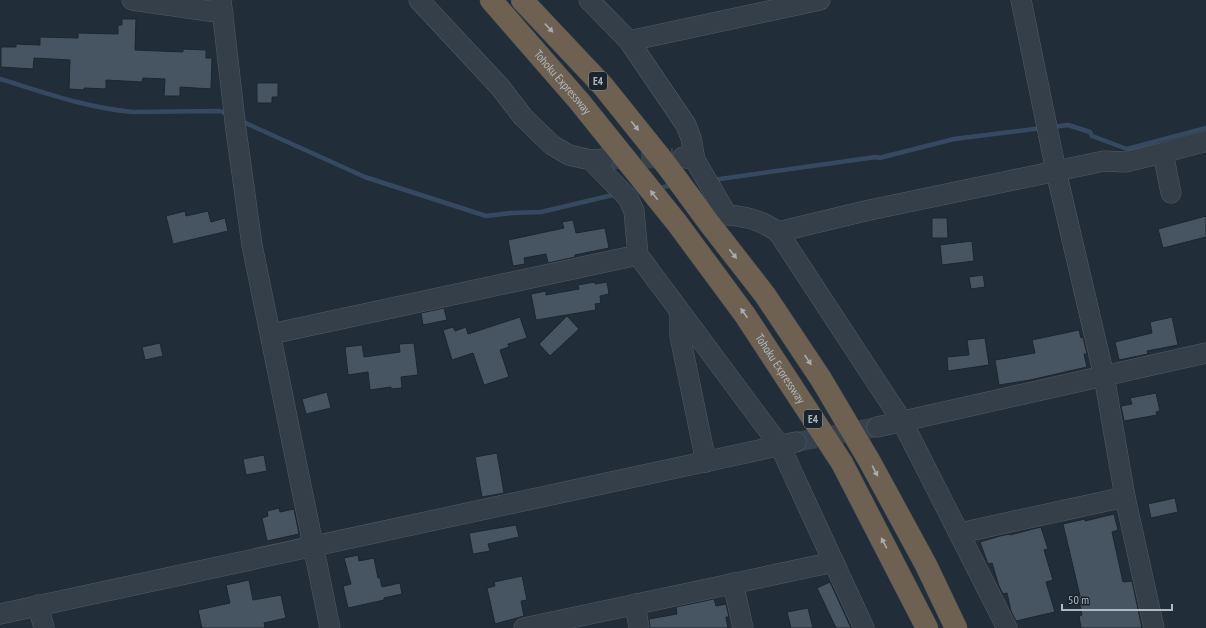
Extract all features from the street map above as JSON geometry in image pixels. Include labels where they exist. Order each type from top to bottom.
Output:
[{"type":"highway","name":"Tohoku Expressway","points":[[491,0],[579,100],[677,223],[745,315],[842,463],[927,628]]},
{"type":"highway","name":"Tohoku Expressway","points":[[522,0],[603,86],[682,161]]},
{"type":"highway","name":"E4","points":[[682,161],[709,223],[765,296],[821,379],[870,462],[926,565],[956,628]]},
{"type":"highway","points":[[926,565],[965,628]]},
{"type":"highway","points":[[898,570],[921,628]]},
{"type":"street","points":[[132,0],[222,6],[236,130],[252,245],[330,628]]},
{"type":"street","points":[[419,0],[500,87],[523,117],[552,145],[569,155],[599,159],[628,198],[634,211],[638,255],[680,313],[788,444],[834,562],[864,628]]},
{"type":"street","points":[[589,0],[629,41],[686,125],[691,138],[682,161],[727,215],[766,223],[778,232],[902,421],[1007,628]]},
{"type":"street","points":[[629,41],[820,0]]},
{"type":"street","points":[[1021,0],[1056,171],[1104,376],[1124,497],[1154,628]]},
{"type":"street","points":[[778,232],[865,211],[1104,161],[1125,162],[1206,141]]},
{"type":"street","points":[[1163,153],[1171,193]]},
{"type":"street","points":[[270,334],[638,255]]},
{"type":"street","points":[[680,313],[680,336],[706,462]]},
{"type":"street","points":[[877,428],[902,421],[1206,353]]},
{"type":"street","points":[[0,614],[788,444]]},
{"type":"street","points":[[960,533],[1124,497]]},
{"type":"street","points":[[524,628],[834,562]]},
{"type":"street","points":[[733,584],[743,628]]},
{"type":"street","points":[[635,604],[640,628]]},
{"type":"street","points":[[38,605],[44,628]]},
{"type":"building","points":[[122,19],[136,19],[135,50],[183,52],[183,49],[206,50],[206,58],[212,58],[211,89],[180,87],[180,96],[164,96],[165,79],[143,78],[142,82],[106,80],[106,89],[69,89],[70,60],[34,58],[33,69],[1,67],[1,47],[16,47],[16,44],[40,45],[40,37],[78,38],[78,33],[118,34],[118,25],[122,25]]},
{"type":"building","points":[[257,83],[278,83],[278,97],[272,97],[272,103],[257,103]]},
{"type":"building","points":[[185,211],[186,216],[208,211],[211,222],[225,218],[228,231],[173,244],[166,216]]},
{"type":"building","points":[[1206,216],[1206,237],[1163,248],[1158,229]]},
{"type":"building","points":[[932,218],[947,218],[948,238],[932,238]]},
{"type":"building","points":[[573,220],[576,233],[605,228],[609,248],[575,255],[575,257],[548,263],[546,254],[524,258],[525,264],[513,266],[508,240],[564,228],[562,222]]},
{"type":"building","points":[[972,241],[974,261],[942,265],[940,245]]},
{"type":"building","points":[[983,275],[985,287],[971,289],[969,277]]},
{"type":"building","points":[[595,282],[595,284],[607,282],[609,294],[600,296],[601,303],[595,304],[596,310],[536,320],[531,294],[546,291],[546,295],[579,289],[578,285]]},
{"type":"building","points":[[444,308],[447,320],[423,325],[421,313]]},
{"type":"building","points":[[567,316],[579,329],[550,356],[539,344]]},
{"type":"building","points":[[520,317],[527,338],[508,344],[509,347],[500,350],[509,377],[484,385],[473,353],[452,360],[443,330],[453,327],[455,331],[466,327],[468,334]]},
{"type":"building","points":[[1172,317],[1178,345],[1147,351],[1148,354],[1119,360],[1115,342],[1152,333],[1150,322]]},
{"type":"building","points":[[1079,330],[1081,338],[1083,337],[1087,354],[1084,354],[1087,367],[1030,380],[999,385],[995,360],[1035,353],[1032,340]]},
{"type":"building","points":[[985,338],[989,365],[948,371],[947,357],[969,355],[967,340]]},
{"type":"building","points":[[160,343],[163,356],[145,360],[142,347]]},
{"type":"building","points":[[414,343],[418,375],[401,377],[402,388],[391,389],[391,387],[370,390],[368,372],[348,375],[345,347],[362,345],[364,357],[400,352],[399,344]]},
{"type":"building","points":[[327,392],[331,408],[306,414],[302,399]]},
{"type":"building","points":[[1156,393],[1160,411],[1156,412],[1157,415],[1124,421],[1121,406],[1132,404],[1130,398]]},
{"type":"building","points":[[497,453],[504,493],[482,497],[475,457]]},
{"type":"building","points":[[264,455],[267,471],[246,475],[243,459]]},
{"type":"building","points":[[1175,498],[1178,512],[1151,518],[1148,504]]},
{"type":"building","points":[[279,508],[280,512],[294,509],[299,534],[267,541],[262,518],[268,516],[267,511]]},
{"type":"building","points":[[1114,514],[1118,530],[1112,532],[1123,582],[1132,581],[1142,628],[1081,628],[1079,616],[1082,615],[1078,596],[1080,596],[1063,524],[1085,519],[1085,521]]},
{"type":"building","points":[[516,525],[519,537],[488,544],[490,551],[473,554],[469,533]]},
{"type":"building","points":[[1041,527],[1048,549],[1044,550],[1053,580],[1046,582],[1055,612],[1016,621],[1011,611],[1007,593],[1003,594],[992,563],[988,564],[980,542]]},
{"type":"building","points":[[358,555],[359,561],[374,558],[378,578],[380,578],[382,587],[400,583],[402,594],[384,598],[384,600],[348,608],[343,586],[351,584],[344,558]]},
{"type":"building","points":[[522,576],[527,600],[521,601],[524,616],[495,624],[487,588],[495,586],[494,582]]},
{"type":"building","points":[[249,580],[253,600],[281,595],[286,618],[264,623],[265,628],[202,628],[198,610],[230,603],[226,585]]},
{"type":"building","points":[[830,582],[851,628],[836,628],[817,588]]},
{"type":"building","points":[[714,599],[716,606],[726,604],[729,617],[726,617],[728,628],[650,628],[649,619],[677,614],[676,607]]},
{"type":"building","points":[[808,608],[813,628],[791,628],[787,612]]},
{"type":"waterway","points":[[0,79],[65,99],[116,110],[133,112],[220,111],[229,115]]},
{"type":"waterway","points":[[241,121],[365,177],[486,216],[541,212],[617,194]]},
{"type":"waterway","points":[[1052,127],[1068,125],[1090,132],[1092,136],[1127,149],[1206,128]]},
{"type":"waterway","points":[[713,180],[876,157],[879,158],[954,139],[1043,128]]},
{"type":"waterway","points":[[658,188],[674,185]]},
{"type":"tunnel","points":[[611,159],[673,158]]},
{"type":"tunnel","points":[[796,442],[877,427]]}]
